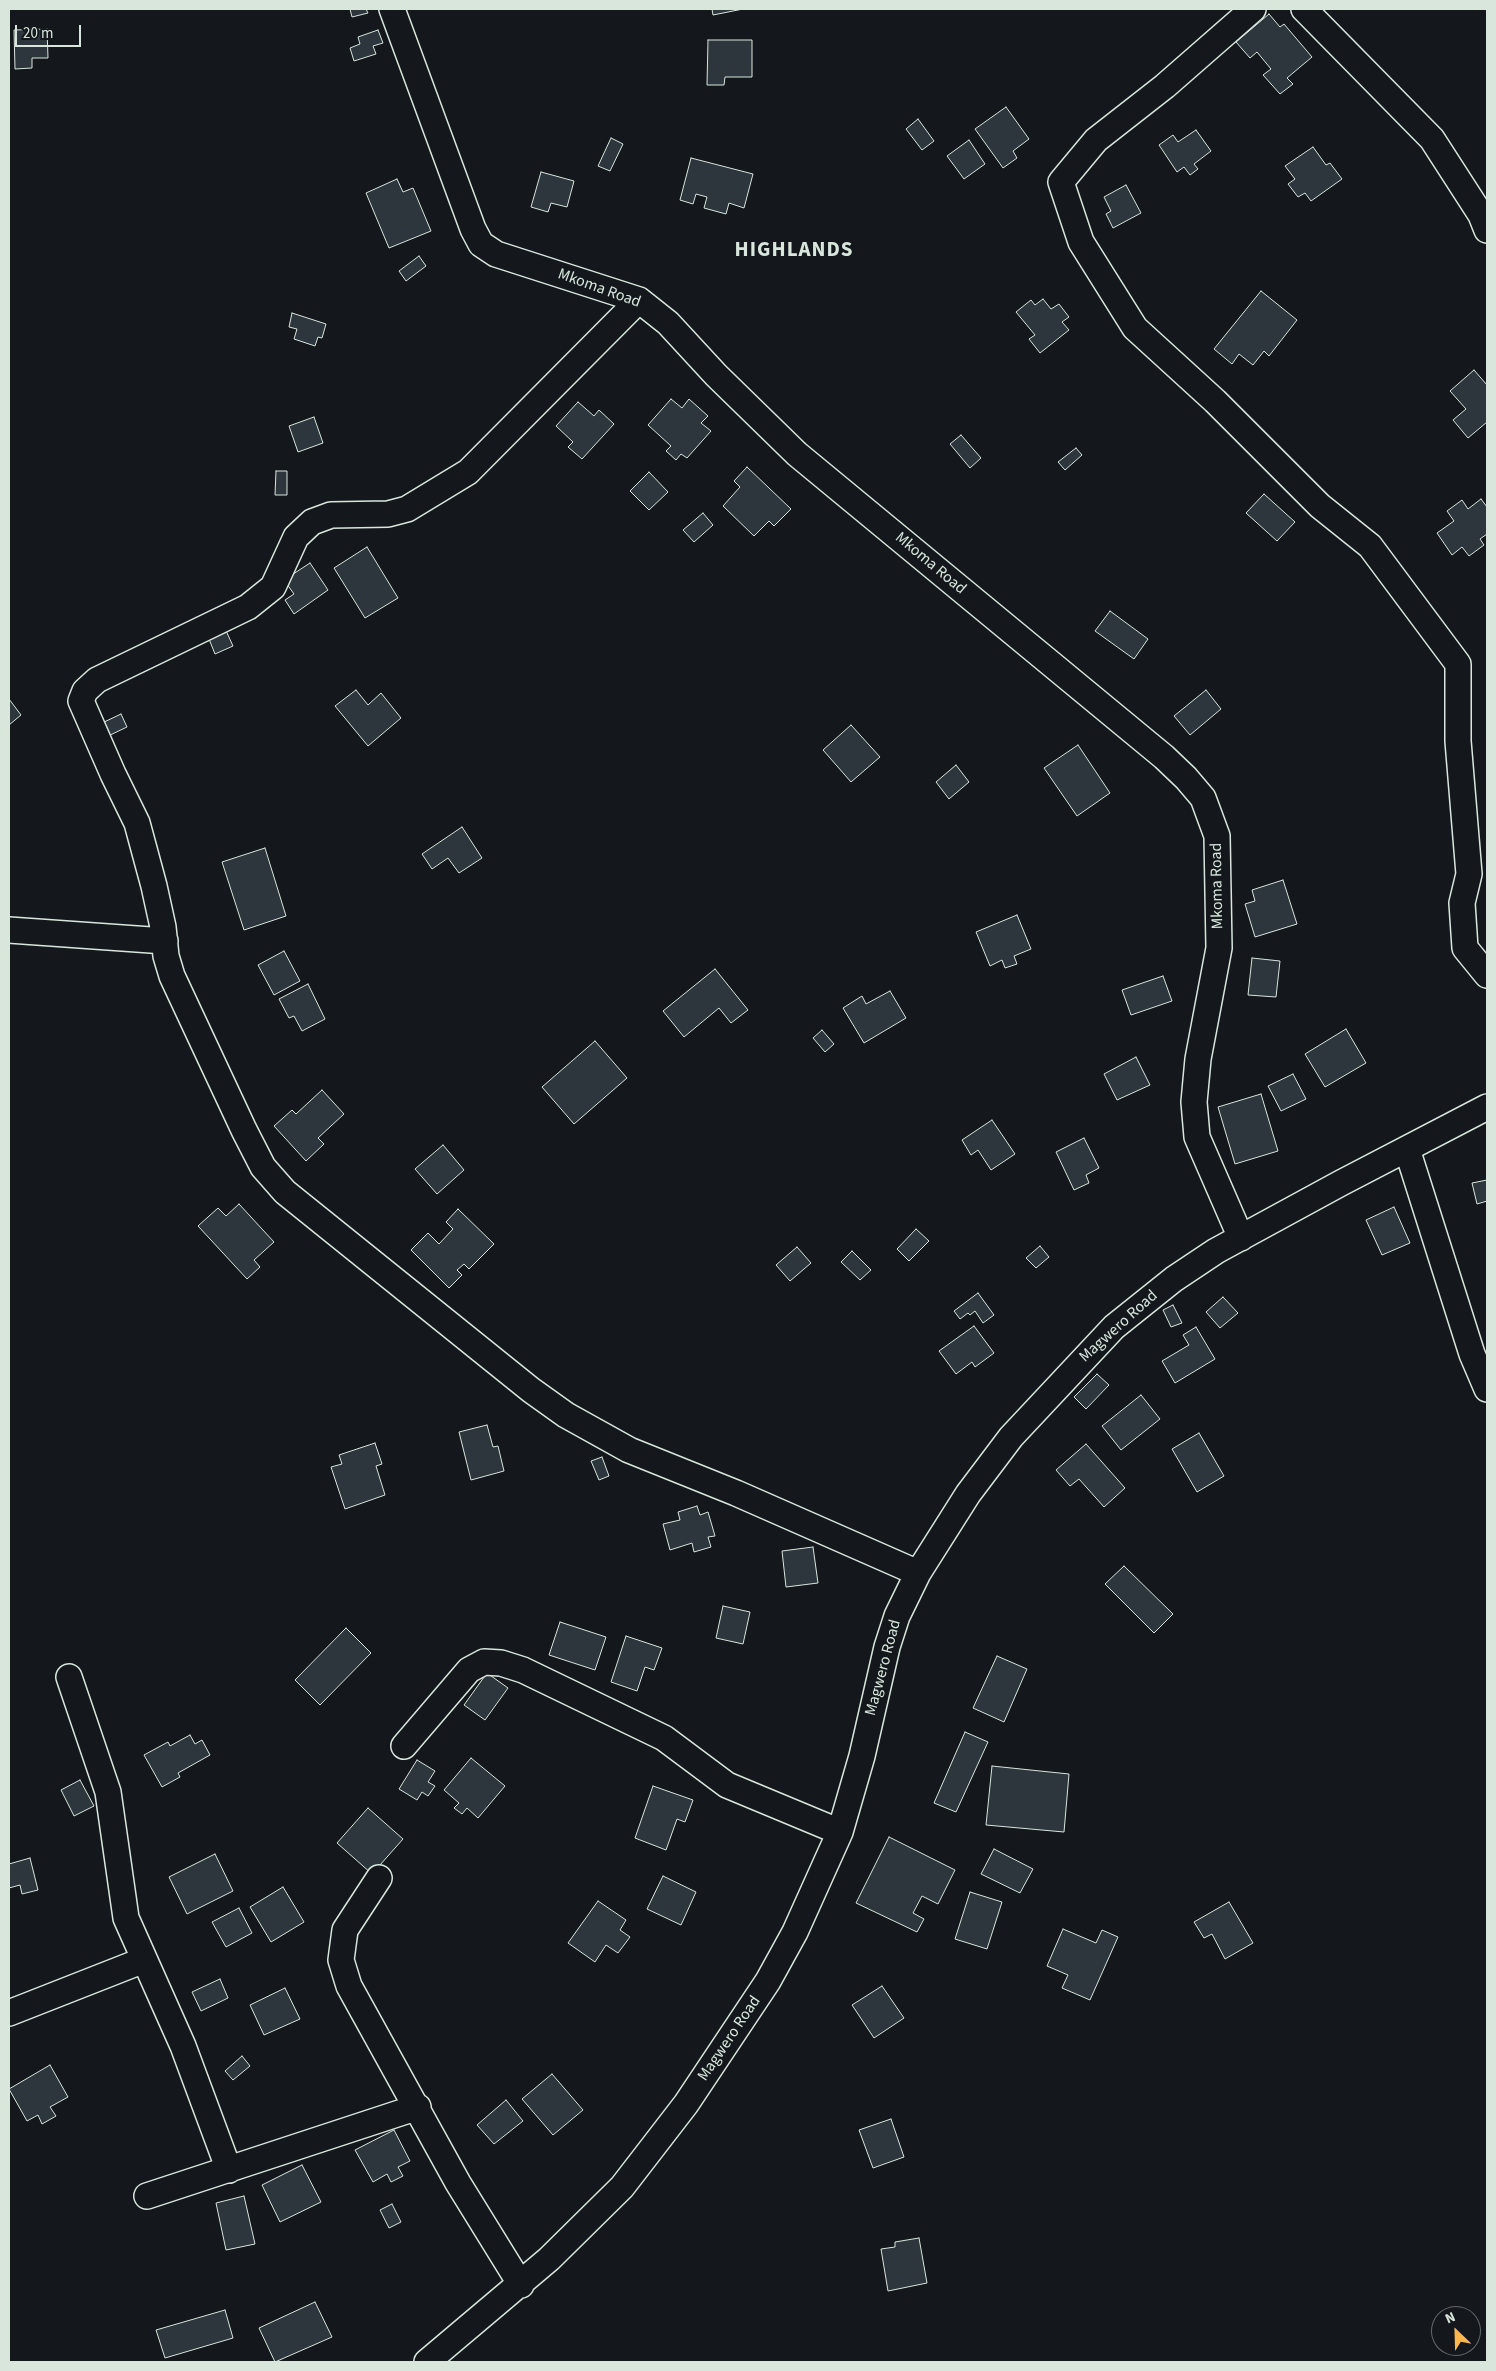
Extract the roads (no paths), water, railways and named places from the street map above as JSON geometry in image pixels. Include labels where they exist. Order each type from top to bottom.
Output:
[{"type":"street","name":"Mkoma Road","points":[[392,9],[473,229],[481,244],[496,254],[639,300],[668,323],[716,375],[797,454],[1164,758],[1186,778],[1203,798],[1217,836],[1219,948],[1198,1060],[1194,1102],[1196,1136],[1241,1238]]},
{"type":"street","points":[[1253,9],[1165,86],[1096,140],[1061,182],[1081,242],[1135,328],[1215,401],[1320,506],[1370,546],[1458,664],[1458,741],[1468,874],[1462,903],[1465,948],[1487,975]]},
{"type":"street","points":[[1304,9],[1432,139],[1481,215],[1487,230]]},
{"type":"street","points":[[639,300],[468,472],[407,508],[388,514],[331,515],[312,522],[296,537],[273,587],[248,607],[97,680],[84,691],[81,701],[137,823],[154,886],[165,941],[166,956],[172,976],[263,1167],[285,1192],[531,1390],[566,1415],[629,1450],[918,1572]]},
{"type":"street","points":[[9,930],[165,941]]},
{"type":"street","name":"Magwero Road","points":[[427,2362],[521,2285],[622,2187],[691,2096],[768,1981],[794,1932],[840,1832],[860,1764],[892,1630],[918,1572],[968,1494],[1005,1444],[1114,1327],[1144,1301],[1216,1251],[1487,1107]]},
{"type":"street","points":[[1407,1149],[1472,1354],[1487,1389]]},
{"type":"street","points":[[404,1746],[469,1670],[484,1662],[501,1663],[523,1670],[664,1738],[727,1785],[840,1832]]},
{"type":"street","points":[[69,1677],[108,1792],[126,1918],[183,2046],[230,2170]]},
{"type":"street","points":[[379,1878],[345,1930],[341,1960],[348,1986],[418,2107],[458,2183],[521,2285]]},
{"type":"street","points":[[9,2013],[144,1960]]},
{"type":"street","points":[[147,2196],[418,2107]]},
{"type":"district","name":"HIGHLANDS","points":[[794,251]]}]
